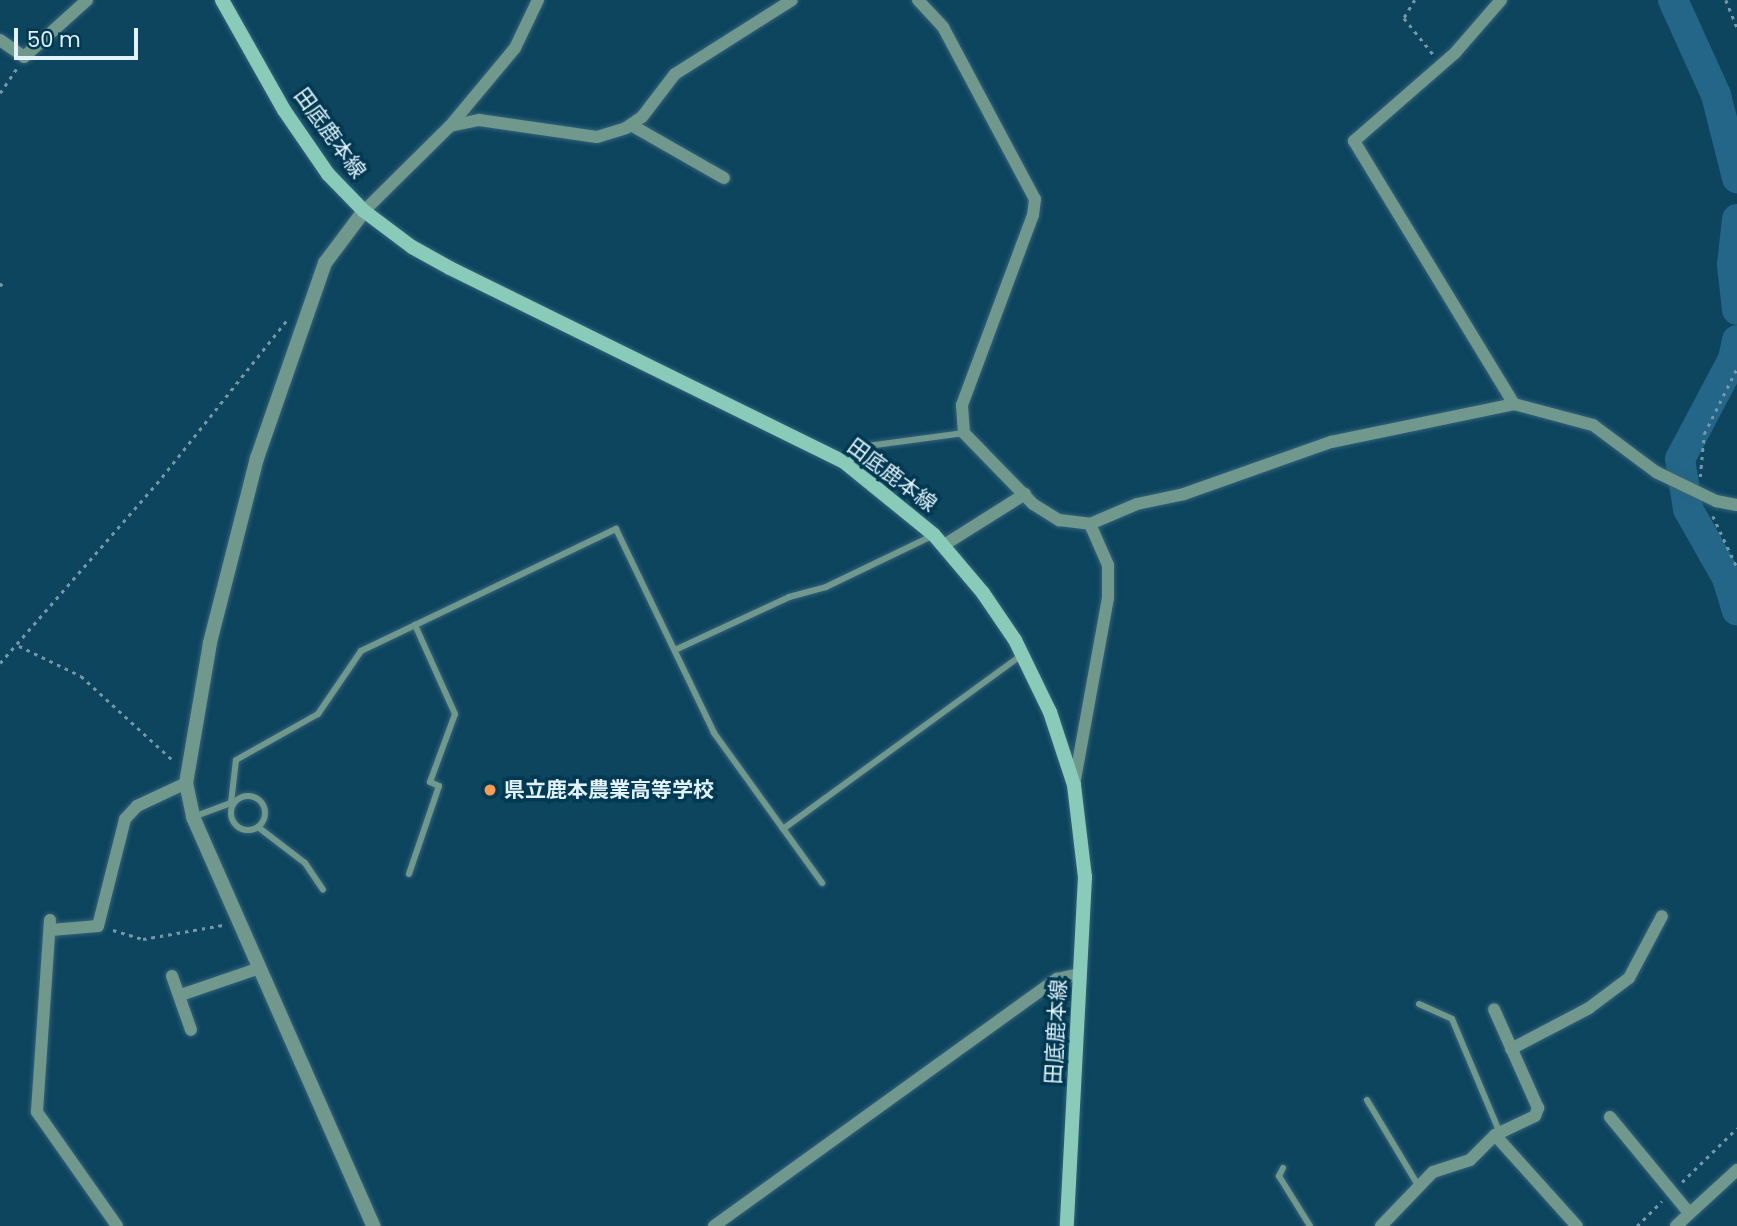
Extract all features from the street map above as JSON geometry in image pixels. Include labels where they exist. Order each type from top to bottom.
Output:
[{"type":"main road","name":"田底鹿本線","points":[[222,0],[284,110],[328,174],[364,211],[412,247],[450,268],[843,461],[939,540],[983,593],[1022,655],[1049,712],[1074,785],[1085,877],[1067,1226]]},
{"type":"street","points":[[0,40],[24,57],[87,0]]},
{"type":"street","points":[[373,1226],[193,817],[187,779],[209,642],[257,458],[326,263],[364,211],[450,126],[515,48],[538,0]]},
{"type":"street","points":[[450,126],[479,120],[597,137],[631,125],[675,74],[792,0]]},
{"type":"street","points":[[918,0],[943,27],[1035,199],[1034,215],[962,405],[964,433],[1025,494],[1059,520],[1090,524],[1137,504],[1184,494],[1331,442],[1514,404],[1593,425],[1656,472],[1702,495],[1737,505]]},
{"type":"street","points":[[1501,0],[1440,65],[1354,141],[1514,404]]},
{"type":"street","points":[[631,125],[724,178]]},
{"type":"street","points":[[939,540],[1025,494]]},
{"type":"street","points":[[1074,785],[1108,598],[1108,565],[1090,524]]},
{"type":"street","points":[[117,1226],[37,1112],[50,925],[98,926],[125,819],[137,806],[187,779]]},
{"type":"street","points":[[1511,1049],[1589,1008],[1629,978],[1662,916]]},
{"type":"street","points":[[181,995],[260,968]]},
{"type":"street","points":[[714,1226],[1057,979],[1079,974]]},
{"type":"street","points":[[172,976],[181,995],[191,1030]]},
{"type":"street","points":[[1381,1226],[1433,1172],[1470,1160],[1498,1134],[1535,1116],[1538,1108],[1494,1010]]},
{"type":"street","points":[[1609,1117],[1689,1213]]},
{"type":"street","points":[[1498,1134],[1577,1226]]},
{"type":"street","points":[[1676,1226],[1737,1170]]},
{"type":"lane","points":[[843,461],[860,447],[964,433]]},
{"type":"lane","points":[[193,817],[231,803],[242,797],[263,802],[266,813],[258,827],[244,830],[233,824],[231,803],[236,760],[318,714],[361,651],[616,530],[713,733],[822,883]]},
{"type":"lane","points":[[675,650],[789,597],[826,587],[939,540]]},
{"type":"lane","points":[[409,874],[439,786],[430,782],[455,714],[415,625]]},
{"type":"lane","points":[[783,829],[1022,655]]},
{"type":"lane","points":[[258,827],[305,863],[323,890]]},
{"type":"lane","points":[[1419,1004],[1452,1019],[1498,1134]]},
{"type":"lane","points":[[1367,1100],[1419,1186]]},
{"type":"lane","points":[[1283,1168],[1279,1176],[1310,1226]]},
{"type":"path","points":[[1415,0],[1404,18],[1440,65]]},
{"type":"path","points":[[1726,0],[1737,27]]},
{"type":"path","points":[[0,93],[24,57]]},
{"type":"path","points":[[0,283],[5,289]]},
{"type":"path","points":[[0,663],[18,645],[41,612],[162,477],[295,311]]},
{"type":"path","points":[[1737,368],[1704,434],[1698,463],[1702,495],[1737,566]]},
{"type":"path","points":[[18,645],[81,676],[187,779]]},
{"type":"path","points":[[98,926],[157,938],[239,920]]},
{"type":"path","points":[[1637,1226],[1737,1128]]},
{"type":"waterway","points":[[1673,0],[1716,95],[1737,178]]},
{"type":"waterway","points":[[1737,219],[1732,265],[1737,310]]},
{"type":"waterway","points":[[1737,340],[1733,359],[1680,459],[1688,509],[1727,578],[1737,611]]},
{"type":"place","name":"県立鹿本農業高等学校","points":[[490,790]]}]
